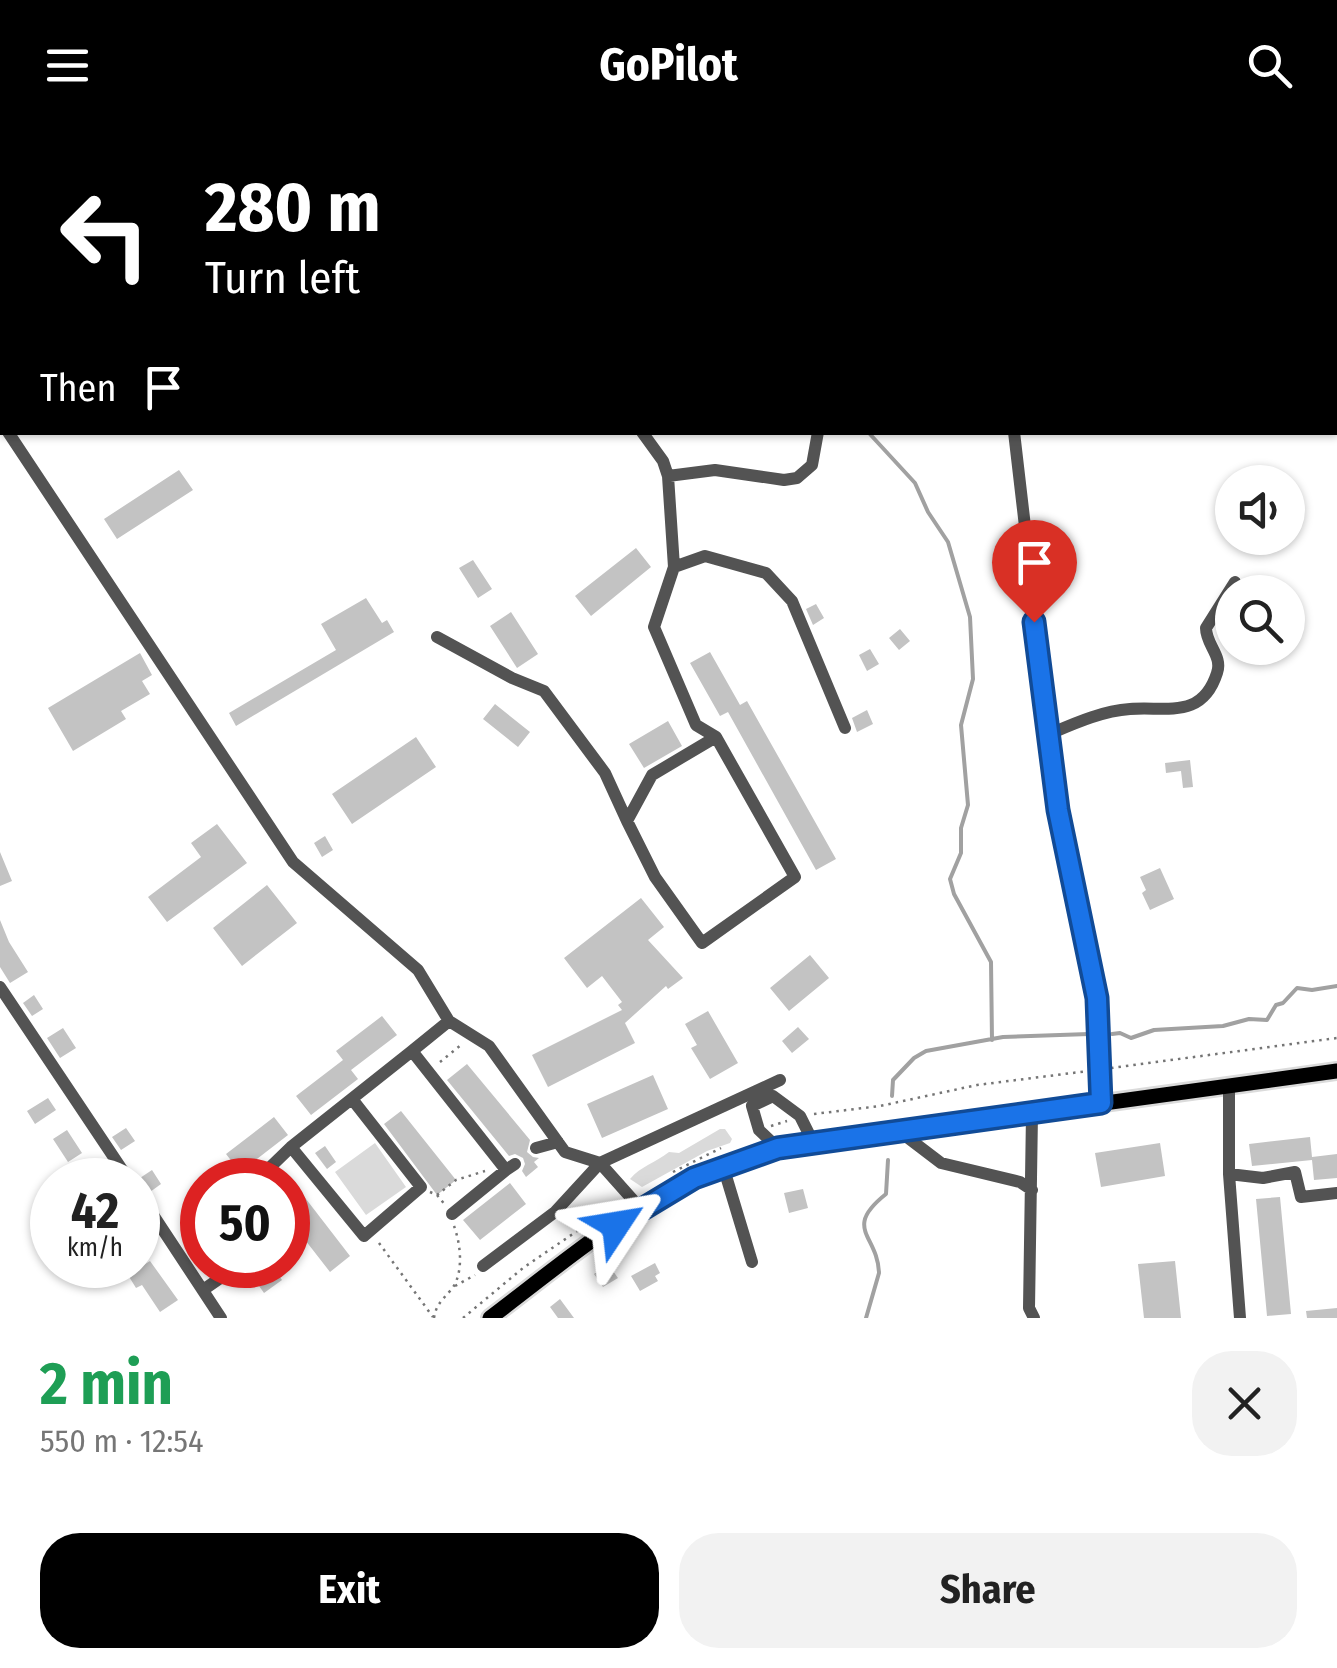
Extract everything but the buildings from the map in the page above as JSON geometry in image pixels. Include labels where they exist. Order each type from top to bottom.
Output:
[{"type":"main road","points":[[490,1318],[592,1241],[635,1203],[778,1148],[1337,1070]]},
{"type":"street","points":[[10,435],[293,862],[418,970],[449,1021],[489,1046],[565,1152],[600,1162],[635,1203]]},
{"type":"street","points":[[438,637],[544,691],[605,773],[655,877],[702,943],[795,877],[716,737],[696,725],[654,627],[674,567],[668,476],[663,460],[644,435]]},
{"type":"street","points":[[668,476],[715,470],[784,480],[797,478],[812,465],[817,435]]},
{"type":"street","points":[[1014,435],[1047,736],[1058,810],[1097,998],[1101,1103]]},
{"type":"street","points":[[674,567],[704,556],[766,572],[781,586],[792,601],[845,728]]},
{"type":"street","points":[[1215,614],[1206,636],[1215,652]]},
{"type":"street","points":[[1047,736],[1102,715],[1131,709],[1178,710],[1198,700],[1218,674],[1218,665]]},
{"type":"street","points":[[627,821],[652,775],[716,737]]},
{"type":"street","points":[[0,987],[114,1158]]},
{"type":"street","points":[[280,1158],[449,1021]]},
{"type":"street","points":[[412,1051],[510,1167],[452,1214]]},
{"type":"street","points":[[483,1266],[555,1212],[600,1162],[780,1080]]},
{"type":"street","points":[[1229,1086],[1229,1174],[1240,1318]]},
{"type":"street","points":[[778,1148],[759,1130],[752,1106],[773,1096],[800,1116],[813,1142]]},
{"type":"street","points":[[291,1147],[364,1236],[421,1188],[352,1099]]},
{"type":"street","points":[[1032,1114],[1029,1308],[1034,1318]]},
{"type":"street","points":[[900,1131],[941,1163],[1020,1182],[1032,1190]]},
{"type":"street","points":[[536,1148],[558,1142]]},
{"type":"street","points":[[723,1166],[752,1262]]},
{"type":"street","points":[[1229,1174],[1264,1178],[1296,1172],[1301,1197],[1337,1193]]},
{"type":"street","points":[[160,1225],[221,1318]]},
{"type":"path","points":[[428,1072],[474,1034]]},
{"type":"path","points":[[759,1130],[800,1116],[880,1106],[976,1084],[1337,1038]]},
{"type":"path","points":[[437,1195],[471,1174]]},
{"type":"path","points":[[421,1188],[437,1195],[452,1214],[459,1240],[454,1287]]},
{"type":"path","points":[[463,1318],[538,1258],[635,1203]]},
{"type":"path","points":[[370,1231],[434,1318]]},
{"type":"path","points":[[434,1318],[439,1302],[483,1266]]},
{"type":"shaded area","points":[[725,1129],[732,1139],[730,1143],[707,1151],[642,1187],[630,1179],[669,1152],[679,1153]]},
{"type":"shaded area","points":[[375,1143],[406,1187],[366,1215],[335,1172]]},
{"type":"waterway","points":[[871,435],[915,483],[948,542],[970,617],[973,679],[961,725],[968,805],[961,828],[961,853],[950,879],[954,894],[991,962],[992,1040]]},
{"type":"waterway","points":[[1112,1034],[1131,1038],[1154,1030],[1267,1020],[1276,1005],[1297,988],[1337,986]]},
{"type":"waterway","points":[[892,1096],[893,1080],[926,1051],[1003,1037],[1089,1034]]},
{"type":"waterway","points":[[866,1318],[879,1273],[864,1224],[873,1206],[886,1194],[888,1160]]},
{"type":"route","points":[[616,1225],[694,1178],[778,1148],[1101,1103],[1097,998],[1058,810],[1034,622]]}]
